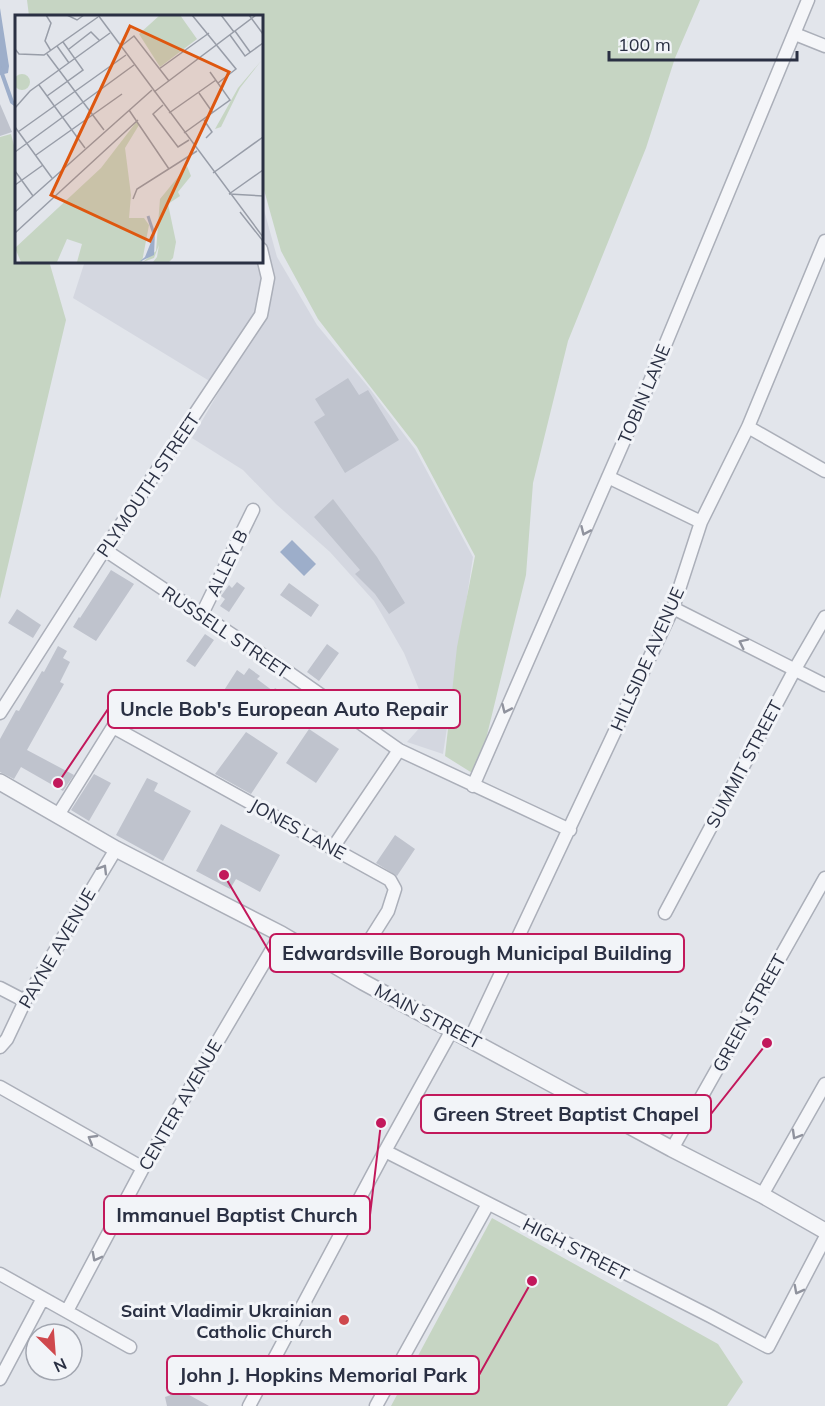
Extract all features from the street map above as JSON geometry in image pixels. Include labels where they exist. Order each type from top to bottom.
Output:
[{"type":"street","name":"TOBIN LANE","points":[[473,786],[609,477],[808,0]]},
{"type":"street","points":[[795,34],[825,46]]},
{"type":"street","name":"HILLSIDE AVENUE","points":[[470,1039],[673,608],[701,522],[748,427],[825,241]]},
{"type":"street","name":"PLYMOUTH STREET","points":[[0,714],[105,550],[261,315],[268,278],[262,253]]},
{"type":"street","points":[[748,427],[825,471]]},
{"type":"street","points":[[609,477],[701,522]]},
{"type":"street","name":"ALLEY B","points":[[201,616],[253,510]]},
{"type":"street","name":"RUSSELL STREET","points":[[105,550],[285,670],[399,750],[570,830]]},
{"type":"street","points":[[673,608],[825,685]]},
{"type":"street","name":"SUMMIT STREET","points":[[665,913],[825,617]]},
{"type":"street","name":"JONES LANE","points":[[58,815],[113,728],[390,880],[394,889],[388,911],[349,973]]},
{"type":"street","points":[[332,849],[399,750]]},
{"type":"street","name":"MAIN STREET","points":[[0,782],[116,849],[281,934],[452,1030],[762,1195],[825,1231]]},
{"type":"street","name":"PAYNE AVENUE","points":[[0,1047],[7,1039],[25,1001],[116,849]]},
{"type":"street","name":"GREEN STREET","points":[[672,1149],[825,878]]},
{"type":"street","name":"CENTER AVENUE","points":[[67,1311],[143,1168],[281,934]]},
{"type":"street","points":[[0,988],[25,1001]]},
{"type":"street","points":[[249,1406],[452,1030]]},
{"type":"street","points":[[762,1195],[825,1084]]},
{"type":"street","points":[[0,1087],[143,1168]]},
{"type":"street","name":"HIGH STREET","points":[[385,1151],[768,1347],[825,1238]]},
{"type":"street","points":[[376,1406],[488,1204]]},
{"type":"street","points":[[0,1274],[130,1347]]},
{"type":"street","points":[[0,1379],[43,1298]]},
{"type":"shaded area","points":[[262,203],[277,257],[317,325],[370,389],[415,449],[473,557],[443,754],[407,742],[430,716],[404,653],[374,601],[330,552],[276,504],[243,470],[192,438],[221,388],[73,298],[85,262],[262,262]]},
{"type":"green space","points":[[27,0],[700,0],[675,58],[646,148],[568,341],[533,483],[526,575],[477,776],[445,756],[457,647],[475,556],[417,447],[318,319],[281,251],[262,183],[262,15],[29,15]]},
{"type":"green space","points":[[11,134],[15,149],[15,262],[49,262],[66,320],[0,599],[0,137]]},
{"type":"green space","points":[[492,1218],[718,1344],[743,1382],[727,1406],[391,1406]]},
{"type":"water","points":[[0,8],[9,66],[8,73],[0,75]]},
{"type":"water","points":[[292,540],[316,564],[304,576],[280,552]]},
{"type":"building","points":[[0,104],[12,132],[0,136]]},
{"type":"building","points":[[348,378],[359,395],[368,390],[399,440],[345,473],[314,422],[325,415],[315,399]]},
{"type":"building","points":[[333,499],[377,557],[405,603],[389,614],[375,594],[355,574],[360,570],[314,517]]},
{"type":"building","points":[[111,570],[134,584],[96,641],[73,627]]},
{"type":"building","points":[[237,582],[245,588],[229,612],[220,606],[225,599],[221,596],[229,585],[232,588]]},
{"type":"building","points":[[289,583],[319,605],[311,617],[280,595]]},
{"type":"building","points":[[17,609],[41,625],[33,638],[8,623]]},
{"type":"building","points":[[205,634],[214,640],[195,667],[186,661]]},
{"type":"building","points":[[327,644],[339,653],[319,681],[307,672]]},
{"type":"building","points":[[58,646],[67,651],[63,658],[70,662],[60,682],[64,684],[27,750],[74,775],[63,791],[21,767],[14,779],[0,772],[0,739],[16,710],[19,711],[42,671],[44,672]]},
{"type":"building","points":[[249,668],[260,676],[257,679],[273,691],[275,688],[286,695],[283,700],[289,703],[281,716],[250,697],[236,710],[223,700],[225,697],[221,695],[237,670],[244,675]]},
{"type":"building","points":[[309,729],[339,749],[316,783],[286,763]]},
{"type":"building","points":[[246,732],[278,753],[251,794],[215,774]]},
{"type":"building","points":[[94,774],[111,783],[89,821],[71,810]]},
{"type":"building","points":[[147,778],[158,783],[154,791],[191,811],[163,861],[116,835]]},
{"type":"building","points":[[221,824],[280,855],[260,892],[236,879],[230,889],[196,871]]},
{"type":"building","points":[[395,835],[415,849],[397,876],[376,863]]},
{"type":"building","points":[[182,1391],[209,1406],[167,1406],[165,1397]]},
{"type":"waterway","points":[[0,68],[12,102],[15,104]]},
{"type":"place","name":"Uncle Bob's European Auto Repair","points":[[58,783]]},
{"type":"place","name":"Edwardsville Borough Municipal Building","points":[[224,875]]},
{"type":"place","name":"Green Street Baptist Chapel","points":[[767,1043]]},
{"type":"place","name":"Immanuel Baptist Church","points":[[381,1123]]},
{"type":"place","name":"John J. Hopkins Memorial Park","points":[[532,1281]]},
{"type":"place","name":"Saint Vladimir Ukrainian Catholic Church","points":[[344,1320]]}]
